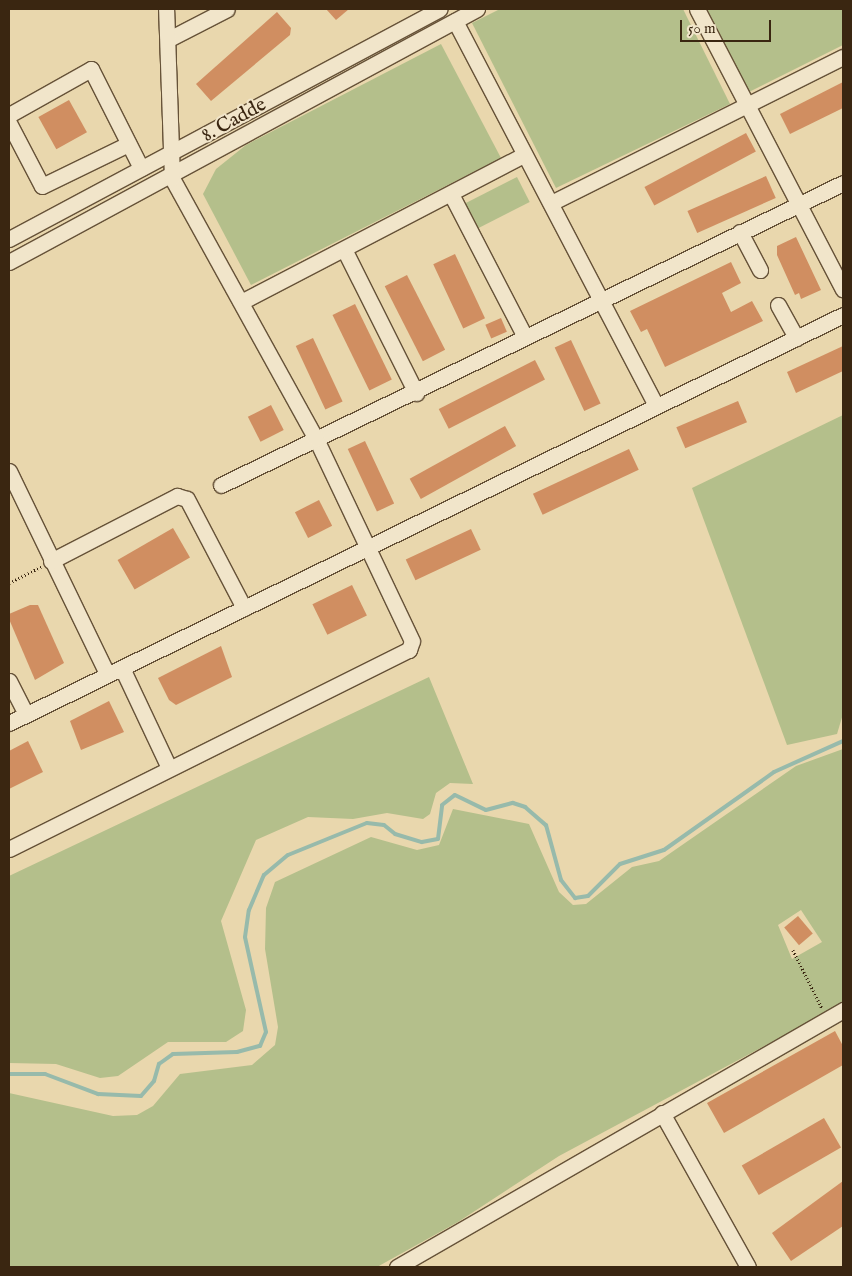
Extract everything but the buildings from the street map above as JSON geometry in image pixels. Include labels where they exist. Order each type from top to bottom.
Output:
[{"type":"street","points":[[9,849],[409,650],[412,641],[316,440],[243,300],[172,178],[169,39],[166,9]]},
{"type":"street","points":[[169,39],[227,9]]},
{"type":"street","name":"8. Cadde","points":[[9,262],[172,178],[477,9]]},
{"type":"street","points":[[697,9],[843,289]]},
{"type":"street","name":"8. Cadde","points":[[9,239],[429,11]]},
{"type":"street","points":[[455,21],[656,406]]},
{"type":"street","points":[[551,203],[843,57]]},
{"type":"street","points":[[9,114],[91,69],[141,168]]},
{"type":"street","points":[[9,123],[42,186],[128,144]]},
{"type":"street","points":[[243,300],[345,251],[524,155]]},
{"type":"street","points":[[221,486],[416,393],[525,337],[843,182]]},
{"type":"street","points":[[451,194],[525,337]]},
{"type":"street","points":[[740,232],[760,270]]},
{"type":"street","points":[[345,251],[416,393]]},
{"type":"street","points":[[778,305],[796,338]]},
{"type":"street","points":[[9,723],[244,608],[366,545],[843,315]]},
{"type":"street","points":[[9,471],[51,562],[107,674]]},
{"type":"street","points":[[51,562],[176,496],[187,499],[244,608]]},
{"type":"street","points":[[122,668],[169,768]]},
{"type":"street","points":[[9,681],[26,714]]},
{"type":"street","points":[[397,1267],[843,1010]]},
{"type":"street","points":[[662,1113],[748,1267]]},
{"type":"path","points":[[9,583],[51,562]]},
{"type":"path","points":[[793,950],[828,1019]]},
{"type":"green space","points":[[500,9],[683,9],[730,104],[556,188],[472,23]]},
{"type":"green space","points":[[707,9],[843,9],[843,45],[749,92]]},
{"type":"green space","points":[[441,44],[501,158],[251,285],[203,194],[216,169],[246,145]]},
{"type":"green space","points":[[517,177],[530,202],[477,229],[464,204]]},
{"type":"green space","points":[[843,415],[843,714],[837,734],[787,745],[692,488]]},
{"type":"green space","points":[[429,677],[473,784],[450,783],[436,793],[430,814],[423,819],[387,813],[353,819],[308,817],[256,840],[221,921],[246,1010],[243,1031],[226,1042],[168,1042],[118,1076],[100,1078],[56,1064],[9,1063],[9,876]]},
{"type":"green space","points":[[843,749],[843,1004],[559,1156],[458,1222],[377,1267],[9,1267],[9,1093],[113,1116],[137,1115],[153,1106],[180,1074],[252,1065],[275,1045],[278,1027],[265,949],[266,908],[275,882],[371,837],[417,850],[439,845],[453,809],[529,824],[559,892],[573,905],[586,904],[632,867],[659,861],[796,766]],"holes":[[[801,910],[822,942],[792,959],[778,925]]]},
{"type":"waterway","points":[[9,1074],[45,1074],[98,1094],[141,1096],[154,1081],[159,1064],[173,1054],[237,1052],[260,1046],[266,1032],[245,937],[249,910],[264,875],[288,855],[367,823],[384,825],[395,834],[422,842],[438,839],[442,805],[455,795],[486,810],[513,803],[525,807],[546,825],[561,880],[575,898],[588,896],[620,864],[664,850],[774,772],[843,741]]}]
